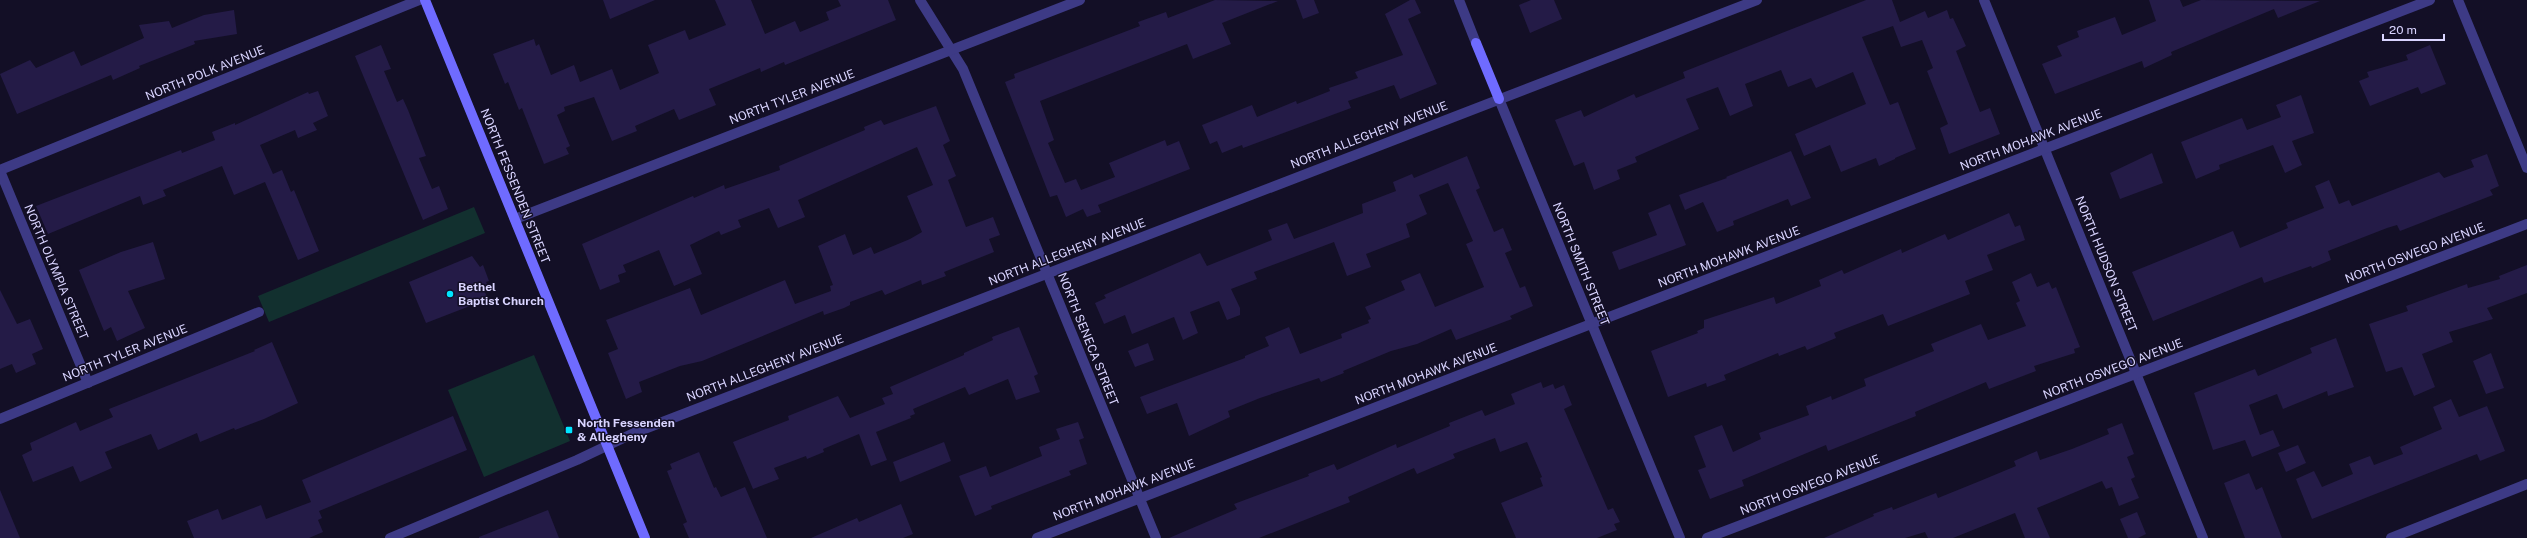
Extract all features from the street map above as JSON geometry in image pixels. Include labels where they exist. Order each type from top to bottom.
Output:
[{"type":"main road","name":"NORTH FESSENDEN STREET","points":[[425,0],[645,538]]},
{"type":"main road","name":"NORTH SMITH STREET","points":[[1476,43],[1500,99]]},
{"type":"street","name":"NORTH POLK AVENUE","points":[[0,171],[420,0]]},
{"type":"street","name":"NORTH SENECA STREET","points":[[920,0],[963,69],[1156,538]]},
{"type":"street","name":"NORTH TYLER AVENUE","points":[[515,219],[1080,0]]},
{"type":"street","name":"NORTH SMITH STREET","points":[[1459,0],[1476,43]]},
{"type":"street","name":"NORTH ALLEGHENY AVENUE","points":[[390,538],[634,432],[1757,0]]},
{"type":"street","name":"NORTH HUDSON STREET","points":[[1984,0],[2203,538]]},
{"type":"street","name":"NORTH MOHAWK AVENUE","points":[[1037,538],[2430,0]]},
{"type":"street","points":[[2458,0],[2527,168]]},
{"type":"street","name":"NORTH SMITH STREET","points":[[1500,99],[1680,538]]},
{"type":"street","name":"NORTH OLYMPIA STREET","points":[[0,171],[88,383]]},
{"type":"street","name":"NORTH OSWEGO AVENUE","points":[[1707,538],[2527,224]]},
{"type":"street","name":"NORTH TYLER AVENUE","points":[[0,419],[260,312]]},
{"type":"street","points":[[2391,538],[2527,484]]},
{"type":"green space","points":[[474,207],[485,233],[269,322],[258,296]]},
{"type":"green space","points":[[534,355],[570,441],[484,477],[448,390]]},
{"type":"building","points":[[603,0],[655,0],[610,19]]},
{"type":"building","points":[[715,0],[751,0],[765,34],[795,21],[800,32],[829,20],[826,12],[841,6],[838,0],[888,0],[896,20],[785,65],[784,62],[761,72],[760,68],[709,89],[716,105],[679,120],[674,109],[635,126],[637,131],[612,141],[594,97],[564,107],[565,111],[557,115],[570,146],[566,148],[569,154],[544,164],[522,108],[519,110],[508,82],[505,84],[493,54],[534,39],[536,46],[539,44],[551,75],[574,65],[580,82],[612,69],[620,90],[659,73],[648,45],[685,30],[689,40],[726,25]]},
{"type":"building","points":[[1215,0],[1278,1],[1222,23],[1231,44],[1193,59],[1187,44],[1040,101],[1054,140],[1048,143],[1065,183],[1076,179],[1081,190],[1115,177],[1109,163],[1165,140],[1167,146],[1179,141],[1190,169],[1098,205],[1101,212],[1087,217],[1083,209],[1066,217],[1057,195],[1050,197],[1005,82],[1015,78],[1014,74],[1140,26],[1138,22],[1166,12],[1168,18]]},
{"type":"building","points":[[1296,0],[1314,0],[1319,13],[1303,19]]},
{"type":"building","points":[[1410,0],[1415,0],[1421,13],[1408,19],[1437,84],[1400,99],[1394,85],[1348,101],[1351,108],[1243,148],[1242,145],[1222,153],[1217,141],[1210,144],[1202,125],[1252,105],[1257,117],[1296,101],[1297,104],[1330,91],[1329,88],[1358,78],[1355,72],[1403,55],[1385,14]]},
{"type":"building","points":[[1531,0],[1554,0],[1562,19],[1530,33],[1519,5]]},
{"type":"building","points":[[1866,0],[1892,0],[1900,22],[1925,11],[1928,18],[1947,10],[1950,19],[1953,18],[1966,46],[1956,51],[1980,112],[1990,108],[2000,134],[1949,154],[1940,128],[1948,124],[1927,71],[1933,68],[1922,40],[1901,47],[1893,26],[1862,37],[1890,105],[1898,102],[1916,149],[1895,159],[1879,166],[1876,158],[1841,172],[1830,145],[1804,156],[1795,134],[1866,104],[1853,72],[1816,88],[1811,78],[1788,87],[1781,70],[1745,84],[1753,106],[1730,116],[1718,87],[1686,99],[1699,129],[1635,157],[1637,162],[1617,170],[1620,179],[1594,190],[1584,162],[1574,166],[1555,120],[1581,110],[1584,117],[1634,94],[1636,98],[1685,78],[1683,72]]},
{"type":"building","points":[[2149,0],[2180,0],[2183,7],[2201,0],[2320,1],[2278,18],[2274,9],[2171,52],[2172,55],[2144,68],[2142,61],[2055,94],[2042,64],[2062,56],[2057,46],[2079,37],[2077,31],[2115,17],[2122,35],[2156,21]]},
{"type":"building","points":[[234,10],[237,34],[194,41],[195,44],[139,66],[140,68],[113,80],[111,75],[17,114],[0,74],[30,60],[36,68],[74,51],[81,66],[144,38],[139,25],[169,21],[172,28],[204,15]]},
{"type":"building","points":[[381,45],[391,69],[384,71],[397,102],[403,99],[426,156],[419,158],[432,189],[439,186],[448,209],[423,220],[355,56]]},
{"type":"building","points":[[2430,45],[2446,84],[2421,94],[2418,87],[2370,106],[2359,81],[2369,77],[2367,72],[2408,60],[2406,55]]},
{"type":"building","points":[[318,91],[328,116],[313,123],[317,130],[298,138],[295,130],[260,145],[273,174],[282,170],[291,192],[294,190],[319,251],[298,260],[265,182],[234,195],[222,166],[163,190],[166,196],[143,205],[140,196],[48,234],[36,206],[181,150],[182,153],[215,140],[212,132],[235,123],[235,125],[308,92],[309,94]]},
{"type":"building","points":[[2301,95],[2314,133],[2292,141],[2302,165],[2285,173],[2273,145],[2219,165],[2220,169],[2196,179],[2181,142],[2242,118],[2247,130],[2281,117],[2276,105]]},
{"type":"building","points":[[936,106],[950,141],[943,145],[956,176],[948,180],[966,227],[993,217],[1000,235],[989,239],[994,252],[944,272],[946,276],[922,285],[921,280],[885,295],[882,290],[850,302],[850,305],[844,308],[824,315],[823,311],[702,361],[680,366],[639,382],[642,392],[626,399],[608,353],[618,349],[606,320],[690,288],[701,315],[785,280],[795,304],[831,291],[830,286],[833,285],[818,246],[845,234],[853,255],[871,247],[874,254],[910,239],[922,232],[907,196],[933,185],[917,147],[798,200],[805,217],[778,228],[769,208],[738,220],[741,227],[721,235],[719,231],[690,245],[702,274],[674,286],[659,250],[623,265],[626,272],[618,275],[620,282],[600,290],[582,244],[693,196],[694,198],[724,185],[725,189],[780,170],[779,166],[865,130],[864,127],[881,120],[884,125]]},
{"type":"building","points":[[1791,151],[1811,198],[1791,206],[1788,199],[1733,221],[1734,225],[1717,232],[1703,202],[1685,210],[1679,195],[1727,178],[1726,177]]},
{"type":"building","points":[[2152,153],[2163,183],[2120,199],[2110,173]]},
{"type":"building","points":[[2487,154],[2499,186],[2490,190],[2493,195],[2400,231],[2397,225],[2387,228],[2328,251],[2331,260],[2312,268],[2311,266],[2264,283],[2262,277],[2153,321],[2132,272],[2233,231],[2240,248],[2288,228],[2286,223],[2324,208],[2315,186],[2329,180],[2339,204],[2349,200],[2352,206],[2439,172],[2444,178],[2474,167],[2471,160]]},
{"type":"building","points":[[1467,156],[1480,188],[1476,190],[1494,232],[1503,228],[1512,250],[1505,253],[1520,288],[1525,286],[1533,306],[1510,316],[1512,319],[1456,340],[1451,329],[1417,344],[1391,351],[1321,382],[1319,378],[1260,398],[1228,411],[1230,417],[1189,436],[1177,403],[1147,414],[1140,397],[1245,358],[1245,356],[1269,346],[1265,337],[1289,327],[1300,354],[1342,338],[1341,334],[1369,323],[1368,320],[1371,319],[1365,307],[1405,290],[1401,281],[1420,273],[1435,307],[1484,287],[1466,244],[1473,241],[1448,183],[1419,195],[1427,214],[1406,224],[1410,237],[1366,254],[1371,267],[1347,276],[1334,242],[1254,272],[1257,279],[1231,289],[1240,308],[1240,315],[1227,320],[1219,301],[1190,312],[1198,333],[1183,340],[1174,317],[1132,334],[1125,315],[1104,324],[1095,303],[1106,298],[1104,295],[1200,253],[1207,266],[1272,240],[1268,230],[1287,223],[1294,239],[1324,228],[1363,213],[1362,204],[1396,191],[1393,182],[1412,174],[1414,178]]},
{"type":"building","points":[[1670,204],[1686,245],[1619,270],[1612,252],[1657,235],[1648,213]]},
{"type":"building","points":[[2009,213],[2015,227],[2020,225],[2025,240],[1987,255],[1993,270],[1965,281],[1970,294],[1888,326],[1883,314],[1834,333],[1836,338],[1807,350],[1805,346],[1779,356],[1778,353],[1724,375],[1726,380],[1707,387],[1706,383],[1668,397],[1651,351],[1698,333],[1697,331],[1704,328],[1704,320],[1774,297],[1776,304],[1821,286],[1819,280],[1842,270],[1844,274],[1901,249],[1902,253],[1945,234],[1948,240]]},
{"type":"building","points":[[153,242],[165,279],[128,291],[145,328],[117,341],[111,327],[104,331],[79,270],[121,252]]},
{"type":"building","name":"Bethel Baptist Church","points":[[472,256],[480,267],[483,265],[489,281],[486,282],[489,288],[484,290],[488,299],[426,323],[409,282]]},
{"type":"building","points":[[2527,265],[2527,293],[2487,308],[2493,319],[2449,332],[2453,342],[2422,354],[2435,387],[2414,396],[2402,367],[2386,372],[2369,324],[2408,311],[2406,306],[2467,284],[2468,288],[2500,279],[2499,276]]},
{"type":"building","points":[[2031,273],[2037,287],[2049,282],[2052,289],[2056,287],[2080,347],[2074,349],[2075,353],[2034,366],[2036,371],[1989,389],[1986,382],[1915,412],[1916,416],[1828,451],[1826,445],[1742,480],[1744,486],[1710,499],[1698,470],[1706,467],[1694,436],[1722,425],[1733,452],[1761,439],[1759,433],[1809,415],[1806,406],[1831,396],[1832,400],[1866,386],[1864,379],[1934,351],[1931,344],[1981,324],[1988,340],[2026,326],[2016,303],[2020,301],[2012,282]]},
{"type":"building","points":[[0,290],[17,324],[30,319],[43,349],[32,354],[36,364],[16,373],[12,364],[0,369]]},
{"type":"building","points":[[1019,327],[1038,374],[1034,376],[1040,392],[1016,400],[1008,379],[969,395],[965,387],[913,409],[915,414],[910,416],[911,418],[876,432],[887,460],[871,466],[859,434],[823,449],[824,452],[807,459],[806,456],[774,468],[779,479],[753,489],[733,442],[789,420],[788,416],[838,396],[850,418],[885,404],[882,398],[893,394],[890,387],[964,355],[964,353],[993,340],[992,337]]},
{"type":"building","points":[[2336,338],[2354,387],[2328,396],[2327,391],[2283,409],[2277,394],[2249,405],[2260,435],[2273,430],[2280,446],[2252,457],[2245,440],[2213,450],[2194,393],[2255,369],[2258,376],[2312,353],[2310,348]]},
{"type":"building","points":[[272,342],[298,403],[264,419],[235,430],[234,428],[200,442],[197,433],[158,450],[151,434],[105,452],[112,468],[80,482],[73,466],[33,482],[22,455],[32,450],[30,443],[76,422],[80,431],[113,417],[109,409],[255,351],[254,350]]},
{"type":"building","points":[[1148,343],[1154,360],[1135,367],[1128,351]]},
{"type":"building","points":[[2491,353],[2504,388],[2486,394],[2473,361]]},
{"type":"building","points":[[1541,382],[1543,388],[1553,384],[1555,389],[1564,385],[1572,405],[1564,409],[1608,510],[1613,508],[1620,522],[1614,524],[1617,530],[1597,538],[1516,538],[1501,503],[1543,486],[1540,478],[1542,477],[1527,442],[1500,452],[1495,438],[1453,454],[1455,458],[1417,474],[1414,468],[1348,497],[1350,502],[1259,538],[1169,538],[1237,509],[1234,504],[1309,476],[1308,474],[1334,464],[1337,470],[1396,444],[1397,448],[1450,426],[1449,423],[1482,410],[1485,416],[1515,404],[1511,394]]},
{"type":"building","points":[[2451,399],[2459,417],[2487,406],[2505,451],[2480,461],[2477,454],[2312,519],[2296,479],[2314,471],[2322,487],[2353,474],[2349,464],[2370,456],[2374,465],[2403,454],[2400,447],[2442,429],[2433,407]]},
{"type":"building","points":[[453,416],[467,450],[319,511],[322,518],[318,520],[323,532],[309,538],[194,538],[187,521],[218,509],[222,520],[261,505],[266,519],[311,502],[302,480]]},
{"type":"building","points":[[1078,422],[1084,438],[1079,440],[1087,464],[1069,471],[1071,475],[991,506],[992,509],[975,516],[959,476],[986,466],[990,477],[1042,456],[1039,447],[1060,439],[1056,429]]},
{"type":"building","points":[[2122,423],[2134,454],[2127,457],[2135,477],[2131,479],[2139,498],[2119,506],[2112,487],[2106,489],[2102,481],[2037,508],[2050,538],[2025,538],[2015,513],[1953,538],[1928,538],[1925,532],[1905,538],[1824,538],[1874,516],[1873,514],[1892,507],[1893,510],[1936,493],[1938,498],[1980,481],[2016,466],[2014,461],[2037,451],[2040,460],[2072,449],[2109,434],[2107,429]]},
{"type":"building","points":[[944,442],[951,461],[900,482],[893,462]]},
{"type":"building","points":[[2298,445],[2306,463],[2286,472],[2278,453]]},
{"type":"building","points":[[699,452],[714,488],[716,487],[721,497],[745,487],[767,538],[689,538],[683,524],[687,522],[667,471],[672,469],[670,464]]},
{"type":"building","points":[[2249,473],[2256,490],[2262,487],[2282,538],[2245,538],[2224,483]]},
{"type":"building","points":[[0,490],[20,538],[0,538]]},
{"type":"building","points":[[901,504],[913,534],[903,538],[811,538],[857,518],[859,522]]},
{"type":"building","points":[[548,510],[559,538],[479,538],[479,537]]},
{"type":"building","points":[[2137,512],[2146,534],[2138,538],[2128,538],[2120,519]]},
{"type":"place","name":"Bethel Baptist Church","points":[[450,294]]},
{"type":"place","name":"North Fessenden & Allegheny","points":[[569,430]]}]
